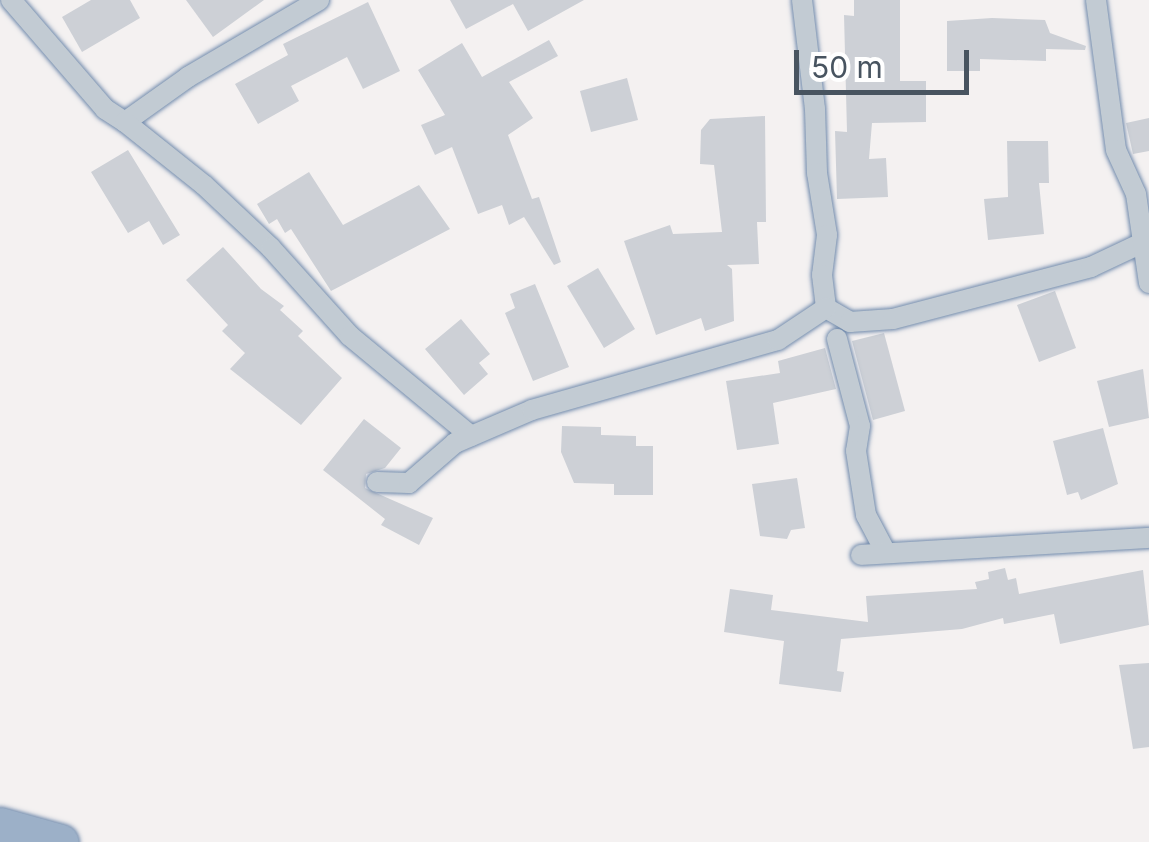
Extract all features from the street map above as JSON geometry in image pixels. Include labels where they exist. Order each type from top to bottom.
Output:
[{"type":"highway","points":[[0,826],[61,842]]},
{"type":"street","points":[[11,0],[105,110],[204,185],[271,248],[350,336],[471,436]]},
{"type":"street","points":[[125,122],[297,6],[319,0]]},
{"type":"street","points":[[802,0],[815,109],[817,173],[828,235],[822,275],[826,308]]},
{"type":"street","points":[[1096,0],[1116,150],[1136,194],[1146,241],[1149,283]]},
{"type":"street","points":[[826,308],[850,322],[893,319],[1091,267],[1146,241]]},
{"type":"street","points":[[377,482],[409,484],[454,444],[471,436],[550,404],[778,340],[826,308]]},
{"type":"street","points":[[837,339],[860,426],[856,451],[866,515],[886,552]]},
{"type":"street","points":[[861,555],[1149,538]]},
{"type":"building","points":[[91,0],[130,0],[140,18],[82,52],[62,17]]},
{"type":"building","points":[[186,0],[264,0],[213,37]]},
{"type":"building","points":[[450,0],[584,0],[528,31],[513,4],[466,29]]},
{"type":"building","points":[[854,0],[900,0],[900,81],[926,81],[926,122],[872,123],[869,159],[886,158],[888,197],[837,199],[835,131],[847,132],[844,15],[854,16]]},
{"type":"building","points":[[368,2],[400,71],[363,89],[347,57],[291,86],[299,101],[258,124],[235,84],[288,55],[283,44]]},
{"type":"building","points":[[1045,20],[1050,33],[1086,46],[1085,50],[1046,49],[1046,61],[980,59],[980,71],[947,71],[947,21]]},
{"type":"building","points":[[549,40],[558,56],[509,82],[533,118],[508,135],[532,199],[539,197],[561,262],[554,265],[524,217],[509,225],[502,205],[478,214],[452,147],[435,155],[421,125],[445,115],[418,70],[462,43],[482,77]]},
{"type":"building","points":[[627,78],[638,120],[591,132],[580,91]]},
{"type":"building","points":[[765,116],[766,222],[757,222],[759,264],[727,265],[732,269],[734,321],[705,331],[701,318],[656,335],[624,241],[670,225],[673,234],[722,232],[714,165],[700,164],[701,130],[710,119]]},
{"type":"building","points":[[1149,118],[1149,151],[1133,154],[1126,123]]},
{"type":"building","points":[[1007,141],[1048,141],[1049,183],[1039,183],[1044,234],[988,240],[984,199],[1008,197]]},
{"type":"building","points":[[128,150],[180,235],[163,245],[149,221],[128,233],[91,172]]},
{"type":"building","points":[[309,172],[343,225],[419,185],[450,229],[331,291],[291,229],[285,233],[277,219],[269,224],[257,204]]},
{"type":"building","points":[[223,247],[261,289],[284,306],[280,310],[303,331],[298,336],[342,378],[301,425],[230,369],[245,353],[222,331],[228,325],[186,280]]},
{"type":"building","points":[[598,268],[635,329],[604,348],[567,286]]},
{"type":"building","points":[[535,284],[569,367],[533,381],[505,313],[515,308],[510,294]]},
{"type":"building","points":[[1055,291],[1076,348],[1039,362],[1017,305]]},
{"type":"building","points":[[461,319],[490,354],[479,363],[488,374],[464,395],[425,349]]},
{"type":"building","points":[[884,333],[905,411],[873,420],[852,341]]},
{"type":"building","points":[[825,348],[836,389],[773,403],[779,444],[737,450],[726,381],[780,373],[778,361]]},
{"type":"building","points":[[1143,369],[1149,418],[1109,427],[1097,381]]},
{"type":"building","points":[[364,419],[401,448],[385,468],[366,474],[365,488],[433,518],[419,545],[381,525],[385,519],[323,470]]},
{"type":"building","points":[[562,426],[601,427],[601,435],[636,436],[636,446],[653,446],[653,495],[614,495],[614,484],[574,483],[561,452]]},
{"type":"building","points":[[1103,428],[1118,484],[1081,500],[1078,492],[1067,495],[1053,441]]},
{"type":"building","points":[[797,478],[805,528],[791,530],[787,539],[760,536],[752,484]]},
{"type":"building","points":[[1005,568],[1008,580],[1016,578],[1019,594],[1143,570],[1149,625],[1060,644],[1054,614],[1004,624],[1003,618],[962,629],[841,639],[837,671],[844,672],[841,692],[779,684],[784,641],[724,632],[730,589],[773,595],[771,610],[868,622],[866,596],[977,589],[975,582],[989,579],[988,572]]},
{"type":"building","points":[[1149,663],[1149,747],[1133,749],[1119,665]]}]
